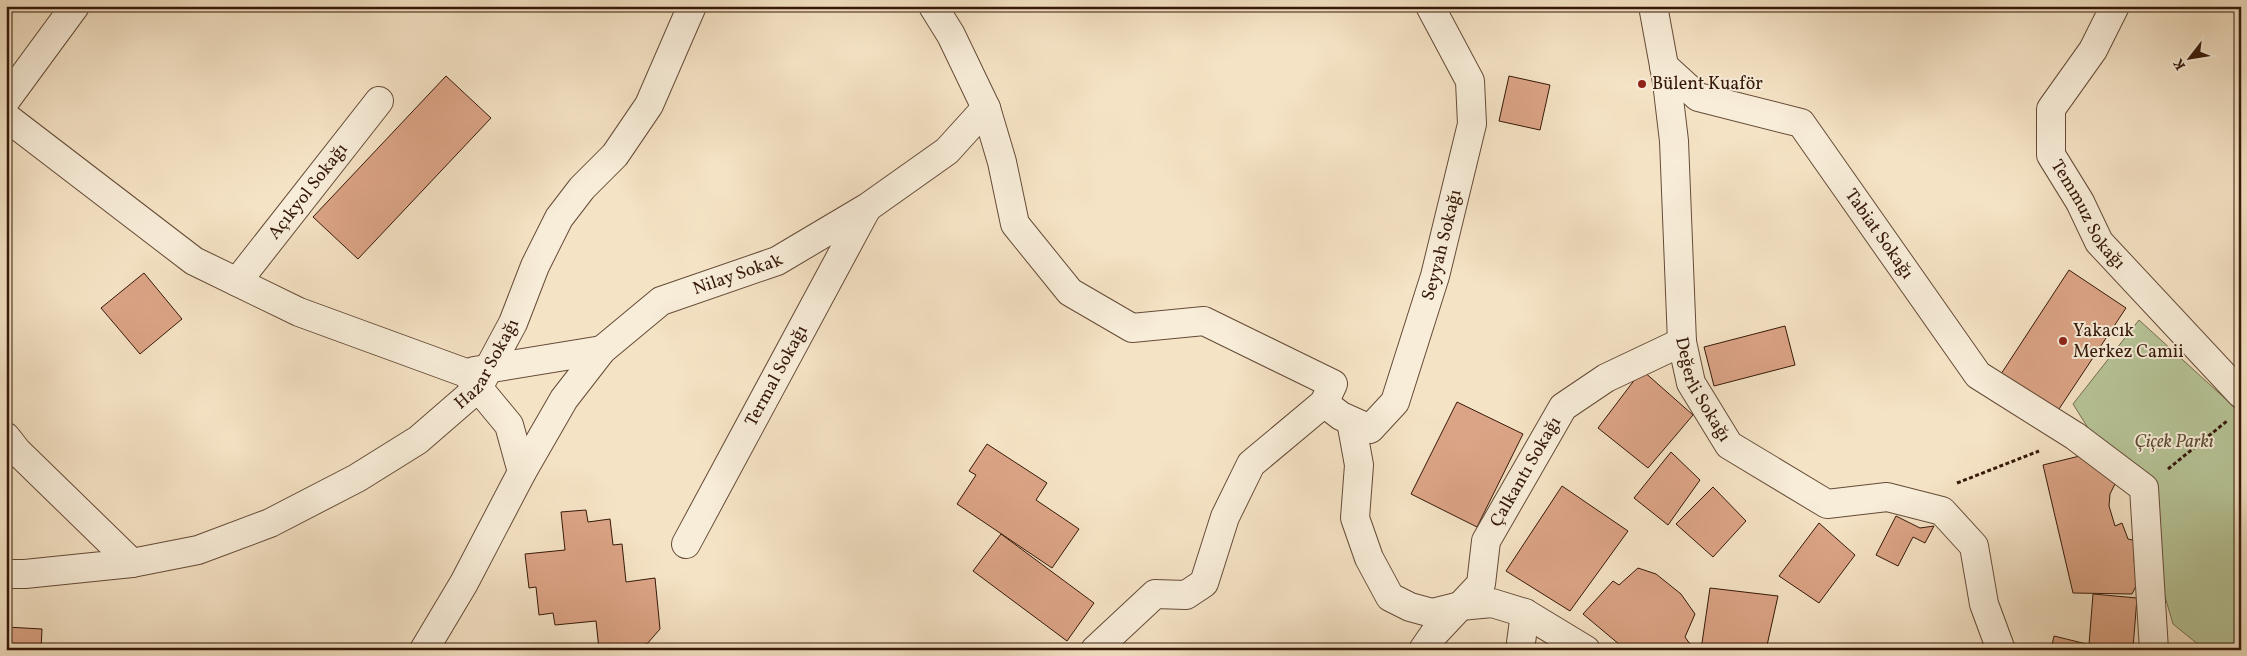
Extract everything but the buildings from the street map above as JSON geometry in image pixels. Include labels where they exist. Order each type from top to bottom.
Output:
[{"type":"street","points":[[6,100],[75,6]]},
{"type":"street","name":"Hazar Sokağı","points":[[6,574],[25,574],[132,563],[198,550],[270,523],[358,478],[418,440],[477,376],[513,324],[535,266],[559,218],[582,188],[615,156],[650,105],[692,6]]},
{"type":"street","points":[[934,6],[951,35],[986,108],[1002,162],[1015,224],[1070,292],[1132,328],[1204,321],[1333,384],[1324,403],[1251,464],[1225,517],[1204,583],[1186,595],[1155,594],[1095,650]]},
{"type":"street","name":"Seyyah Sokağı","points":[[1324,403],[1351,421],[1370,429],[1394,402],[1435,276],[1472,124],[1470,81],[1430,6]]},
{"type":"street","name":"Değerli Sokağı","points":[[1653,6],[1664,66],[1674,140],[1682,342],[1691,383],[1729,445],[1827,504],[1887,497],[1942,511]]},
{"type":"street","name":"Temmuz Sokağı","points":[[2115,6],[2093,50],[2051,109],[2052,155],[2080,202],[2099,242],[2237,405]]},
{"type":"street","name":"Tabiat Sokağı","points":[[1664,66],[1698,97],[1801,123],[1978,375],[2075,436],[2144,488]]},
{"type":"street","name":"Açıkyol Sokağı","points":[[237,282],[379,101]]},
{"type":"street","name":"Nilay Sokak","points":[[424,650],[464,583],[522,472],[564,400],[602,350],[661,302],[777,261],[868,207],[947,151],[986,108]]},
{"type":"street","points":[[6,117],[194,262],[299,312],[477,376],[602,350]]},
{"type":"street","name":"Termal Sokağı","points":[[686,544],[868,207]]},
{"type":"street","name":"Çalkantı Sokağı","points":[[1423,650],[1434,634],[1480,584],[1486,541],[1563,407],[1606,378],[1682,342]]},
{"type":"street","points":[[477,376],[509,425],[522,472]]},
{"type":"street","points":[[1351,421],[1359,465],[1355,518],[1369,558],[1390,597],[1410,607],[1432,613],[1460,606],[1492,603],[1525,613],[1586,650]]},
{"type":"street","points":[[6,437],[17,451],[132,563]]},
{"type":"street","points":[[2144,488],[2154,650]]},
{"type":"street","points":[[1942,511],[1974,546],[1984,604],[2001,650]]},
{"type":"street","points":[[1520,650],[1525,613]]},
{"type":"path","points":[[2144,488],[2237,405]]},
{"type":"path","points":[[1942,511],[1955,484],[2075,436]]},
{"type":"green space","name":"Çiçek Parkı","points":[[2139,320],[2241,413],[2241,650],[2205,650],[2173,624],[2140,511],[2073,404]]},
{"type":"place","name":"Bülent Kuaför","points":[[1642,84]]},
{"type":"place","name":"Yakacık Merkez Camii","points":[[2063,341]]}]
